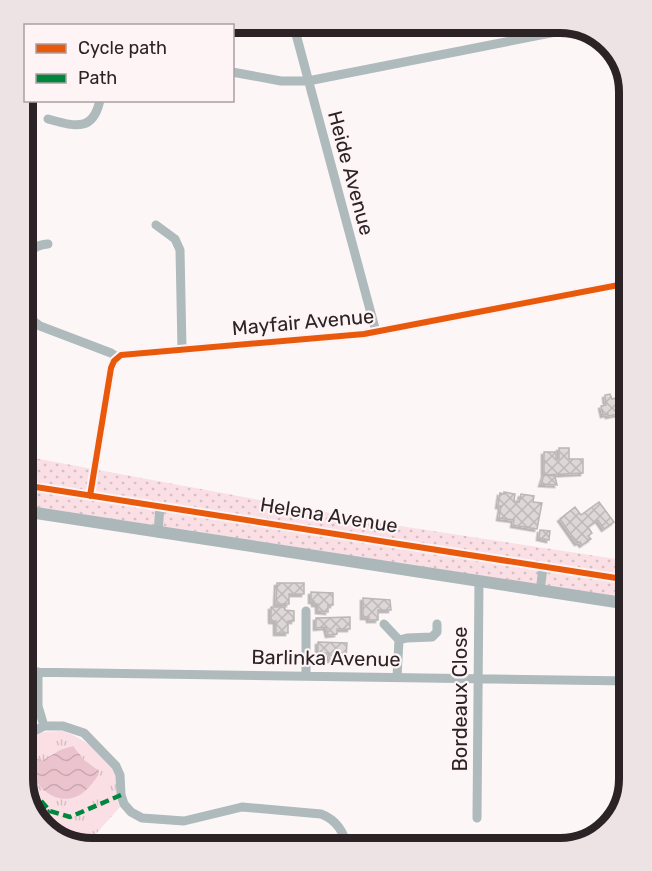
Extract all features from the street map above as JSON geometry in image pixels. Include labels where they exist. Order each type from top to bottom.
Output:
[{"type":"street","name":"Heide Avenue","points":[[296,33],[376,332]]},
{"type":"street","points":[[234,72],[281,81],[308,81],[551,33]]},
{"type":"street","points":[[48,119],[74,124],[88,123],[93,120],[100,102]]},
{"type":"street","points":[[156,225],[175,239],[180,250],[182,350]]},
{"type":"street","points":[[33,249],[48,244]]},
{"type":"street","name":"Mayfair Avenue","points":[[117,357],[125,353],[376,332],[619,285]]},
{"type":"street","points":[[33,322],[117,357],[111,368],[90,496]]},
{"type":"street","name":"Helena Avenue","points":[[33,487],[619,578]]},
{"type":"street","points":[[158,532],[160,506]]},
{"type":"street","points":[[33,513],[619,603]]},
{"type":"street","points":[[540,592],[543,567]]},
{"type":"street","name":"Bordeaux Close","points":[[477,818],[479,580]]},
{"type":"street","points":[[306,612],[306,676]]},
{"type":"street","points":[[384,624],[399,640],[398,677]]},
{"type":"street","points":[[399,640],[432,637],[437,632],[437,624]]},
{"type":"street","name":"Barlinka Avenue","points":[[33,672],[619,681]]},
{"type":"street","points":[[38,672],[38,706],[44,726]]},
{"type":"street","points":[[33,732],[44,726],[70,727],[90,738],[116,766],[120,775],[121,795],[127,808],[142,818],[184,821],[242,807],[321,814],[329,818],[346,838]]},
{"type":"green space","points":[[33,458],[400,526],[619,559],[619,597],[33,507]]},
{"type":"green space","points":[[63,731],[77,737],[102,754],[113,768],[116,775],[116,796],[120,807],[92,838],[73,835],[59,828],[48,818],[37,802],[33,779],[33,737],[43,732]]},
{"type":"water","points":[[73,746],[84,760],[99,771],[98,776],[89,787],[80,795],[71,798],[61,799],[52,796],[44,790],[33,774],[33,761],[36,758],[42,761],[60,750]]},
{"type":"building","points":[[610,394],[612,399],[619,397],[619,417],[618,414],[603,415],[601,406],[606,405],[605,395]]},
{"type":"building","points":[[559,448],[569,448],[569,459],[583,459],[583,473],[544,475],[544,452],[556,452],[556,459],[559,459]]},
{"type":"building","points":[[544,475],[555,476],[557,485],[541,484]]},
{"type":"building","points":[[504,492],[515,494],[514,501],[519,502],[521,494],[534,496],[533,502],[542,503],[537,529],[513,525],[514,520],[499,518],[500,493],[504,494]]},
{"type":"building","points":[[599,502],[614,522],[604,529],[598,520],[588,527],[592,533],[588,536],[591,539],[582,545],[580,542],[577,543],[560,519],[575,507],[581,515]]},
{"type":"building","points":[[540,530],[550,531],[549,540],[539,538]]},
{"type":"building","points":[[277,583],[304,583],[304,594],[289,594],[289,604],[276,604]]},
{"type":"building","points":[[311,592],[333,593],[333,605],[328,605],[328,612],[318,611],[318,604],[311,601]]},
{"type":"building","points":[[363,598],[390,600],[391,610],[378,610],[378,620],[369,620],[369,617],[363,617]]},
{"type":"building","points":[[271,607],[285,607],[285,610],[294,611],[294,621],[288,621],[288,633],[276,633],[276,621],[271,621]]},
{"type":"building","points":[[350,617],[350,629],[337,629],[337,634],[328,635],[326,627],[316,628],[316,618]]},
{"type":"building","points":[[318,642],[347,643],[346,657],[330,660],[328,653],[318,653]]},
{"type":"marked path","points":[[35,794],[50,811],[70,817],[121,795]]},
{"type":"marked path","points":[[44,814],[50,811]]},
{"type":"cycle path","points":[[90,496],[111,368],[114,361],[121,355],[364,334],[619,285]]},
{"type":"cycle path","points":[[33,487],[619,578]]}]
